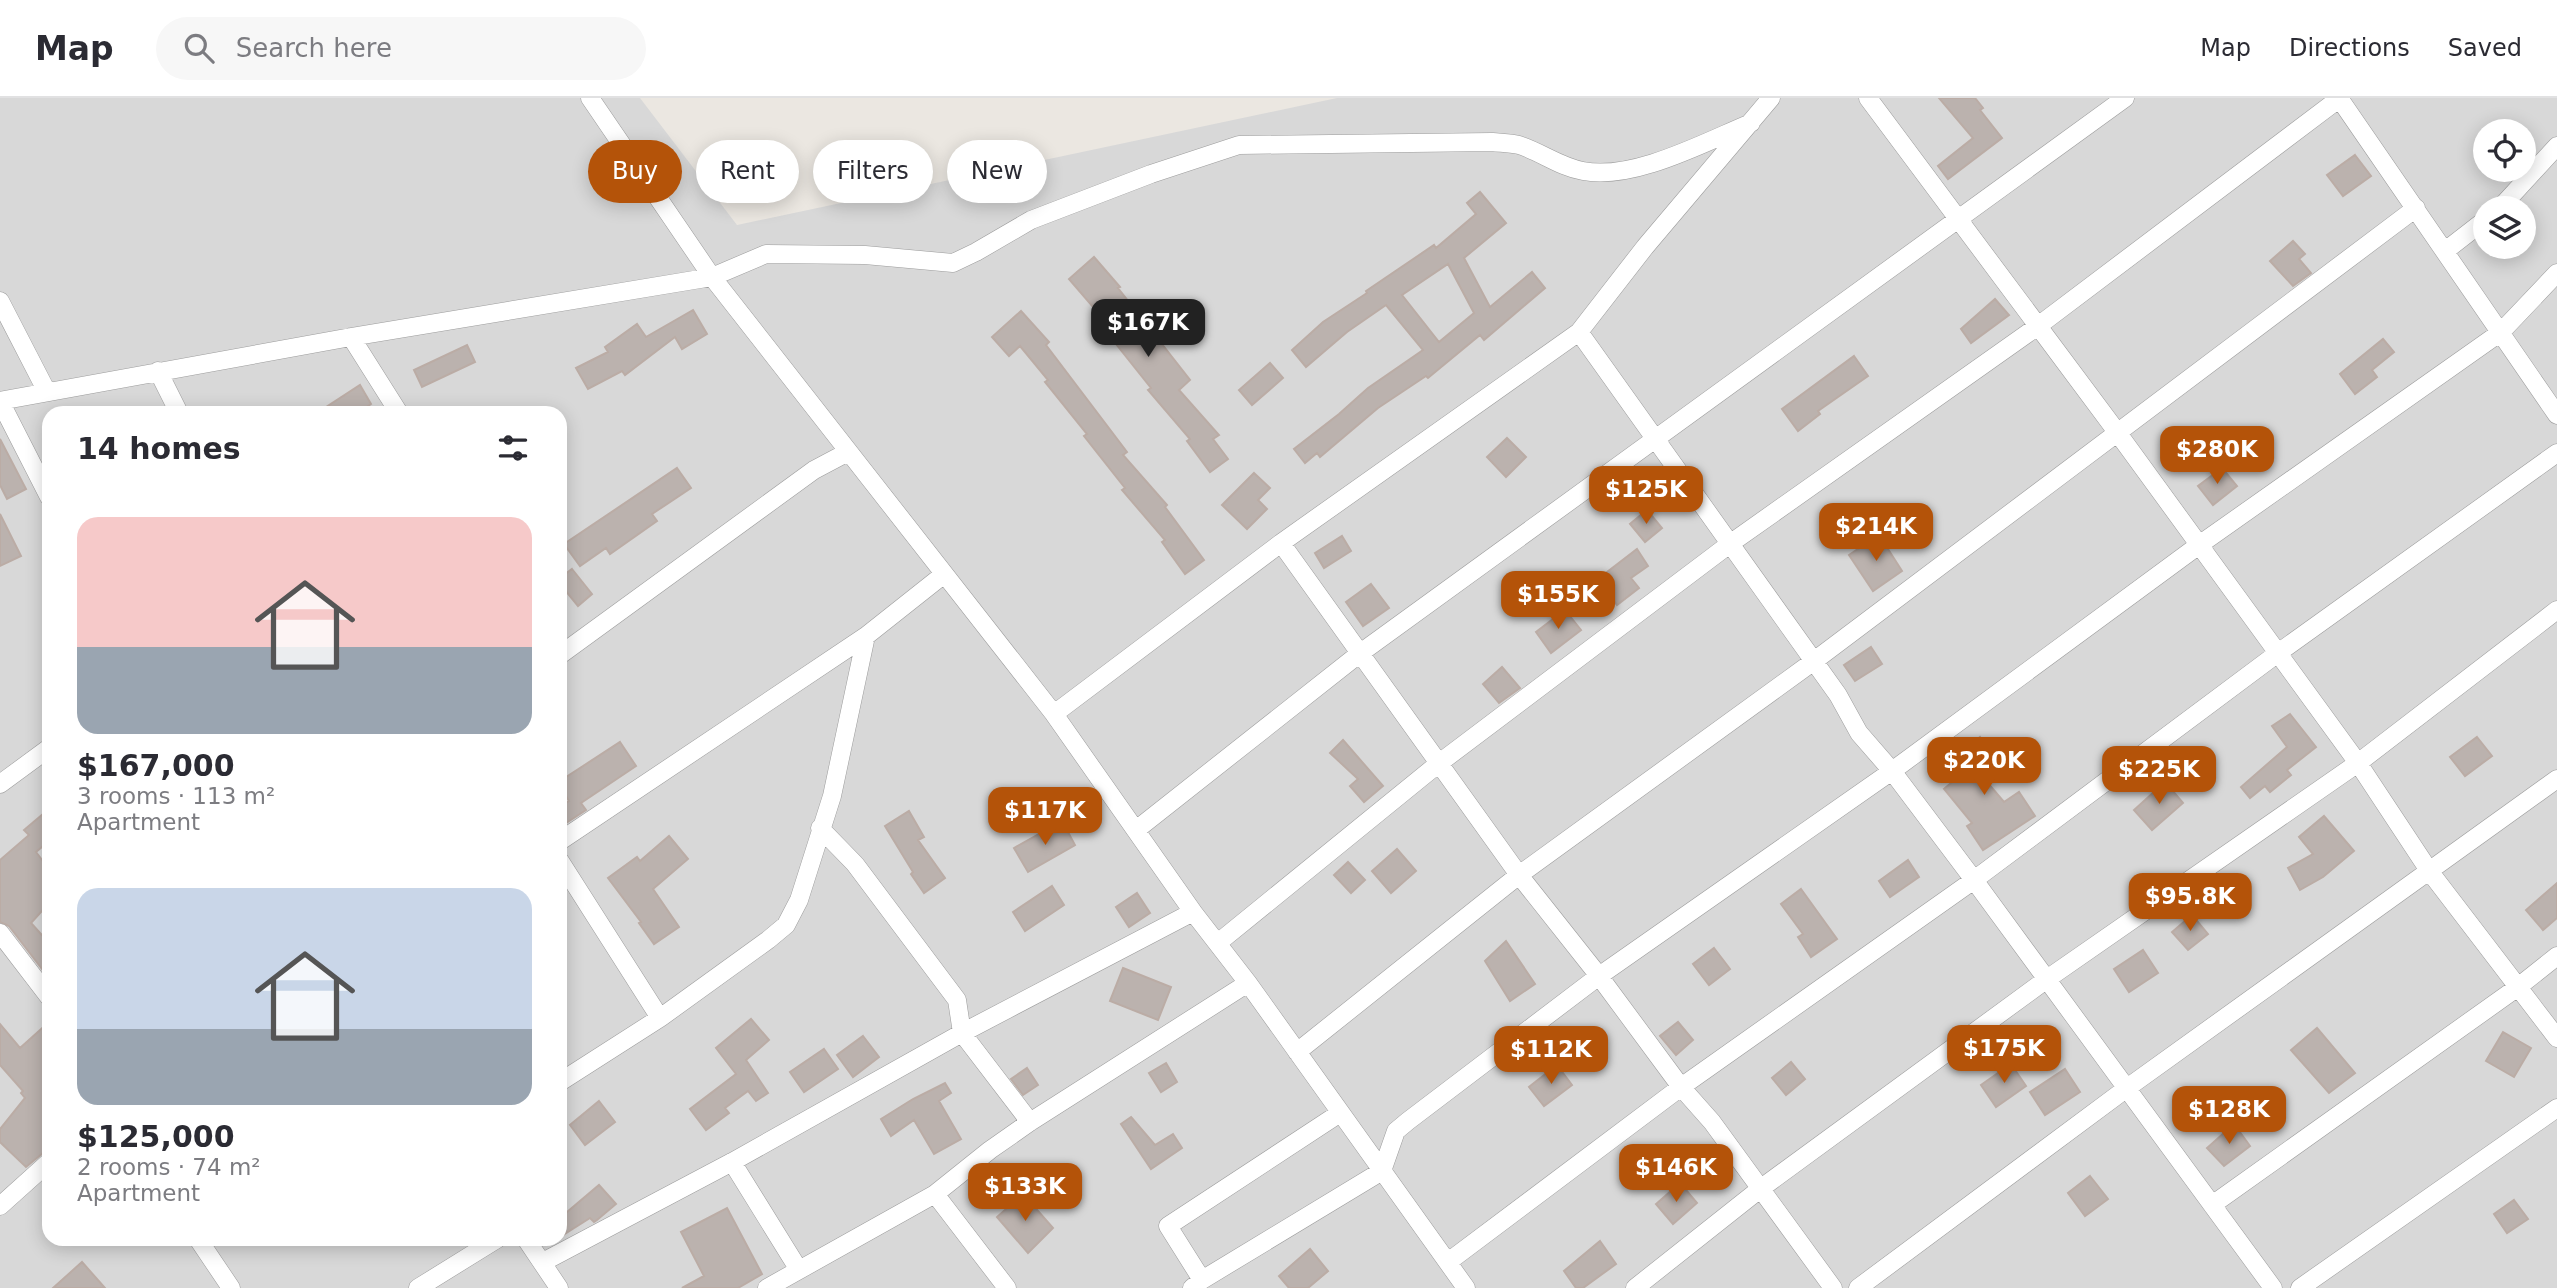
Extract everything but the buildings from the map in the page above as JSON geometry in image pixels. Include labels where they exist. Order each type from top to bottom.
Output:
[{"type":"street","points":[[590,98],[712,276],[1054,715],[1193,912],[1219,942],[1466,1288]]},
{"type":"street","points":[[1054,715],[1281,543],[1580,332],[1645,247],[1771,98]]},
{"type":"street","points":[[1868,98],[2117,432],[2358,763],[2430,872],[2557,1038]]},
{"type":"street","points":[[1136,830],[1359,654],[2125,98]]},
{"type":"street","points":[[1219,942],[1438,764],[1731,543],[2038,326],[2339,98],[2557,415]]},
{"type":"street","points":[[42,483],[0,401],[351,337],[712,276],[766,254],[865,255],[953,263],[1031,220],[1151,174],[1239,145],[1492,142],[1518,145],[1583,171],[1604,173],[1651,164],[1751,123]]},
{"type":"street","points":[[2511,196],[2557,146]]},
{"type":"street","points":[[1297,1052],[1519,876],[1814,661],[2416,208]]},
{"type":"street","points":[[2445,251],[2473,229]]},
{"type":"street","points":[[1340,1113],[1167,1226],[1197,1284],[1382,1171],[1396,1131],[1599,976],[1892,771],[2199,545],[2501,332],[2557,274]]},
{"type":"street","points":[[0,301],[47,392]]},
{"type":"street","points":[[1580,332],[1839,695],[1858,733],[1892,771],[1974,880],[2273,1288]]},
{"type":"street","points":[[351,337],[395,406]]},
{"type":"street","points":[[158,371],[176,406]]},
{"type":"street","points":[[567,650],[814,470],[849,452]]},
{"type":"street","points":[[1448,1262],[1681,1087],[1974,880],[2278,653],[2557,453]]},
{"type":"street","points":[[1281,543],[1519,876],[1599,976],[1681,1087],[1712,1122],[1833,1288]]},
{"type":"street","points":[[567,836],[866,635],[943,575]]},
{"type":"street","points":[[1635,1288],[1760,1189],[2048,979],[2358,763],[2557,610]]},
{"type":"street","points":[[567,1078],[660,1018],[786,925],[799,900],[832,796],[866,635]]},
{"type":"street","points":[[0,784],[42,753]]},
{"type":"street","points":[[1858,1288],[2127,1088],[2557,779]]},
{"type":"street","points":[[820,828],[855,864],[957,1000],[962,1033],[1030,1122]]},
{"type":"street","points":[[567,872],[660,1018]]},
{"type":"street","points":[[543,1262],[732,1162],[962,1033],[1193,912]]},
{"type":"street","points":[[0,933],[42,988]]},
{"type":"street","points":[[2212,1205],[2518,987],[2557,956]]},
{"type":"street","points":[[767,1288],[936,1194],[1030,1122],[1248,983]]},
{"type":"street","points":[[2300,1288],[2557,1108]]},
{"type":"street","points":[[732,1162],[799,1270]]},
{"type":"street","points":[[0,1206],[42,1168]]},
{"type":"street","points":[[936,1194],[1007,1288]]},
{"type":"street","points":[[203,1246],[231,1288]]},
{"type":"street","points":[[418,1288],[487,1246]]},
{"type":"street","points":[[531,1246],[559,1288]]},
{"type":"shaded area","points":[[0,98],[640,98],[672,140],[588,140],[588,203],[682,203],[682,153],[696,171],[696,203],[720,203],[737,225],[841,203],[933,203],[933,184],[947,181],[947,203],[1047,203],[1047,159],[1337,98],[2557,98],[2557,1288],[0,1288]]}]
